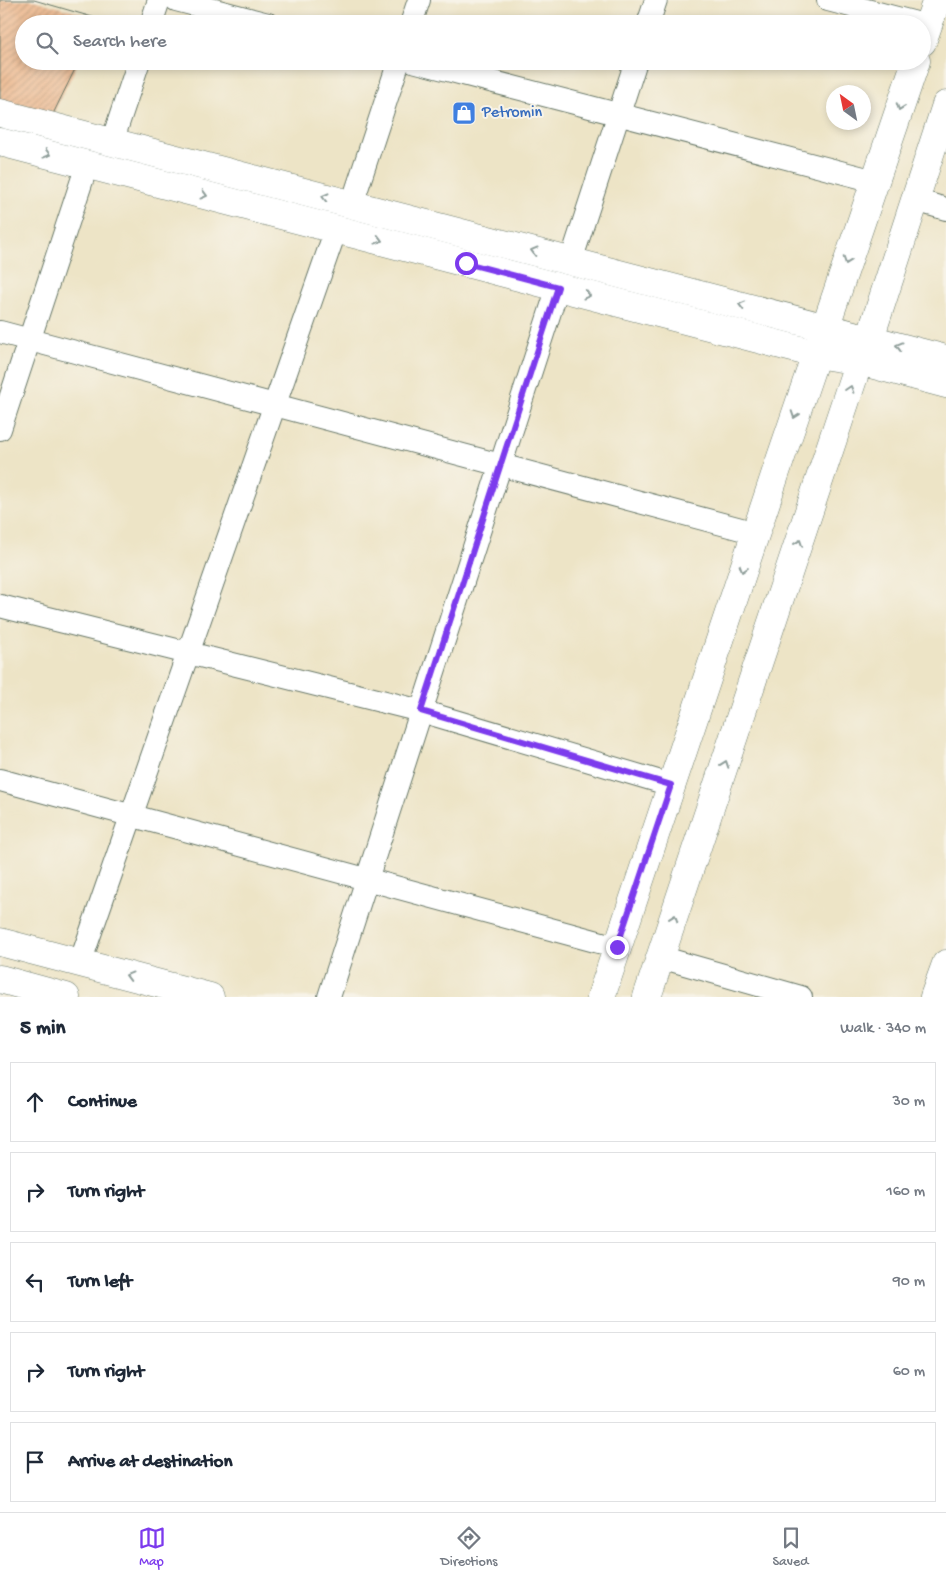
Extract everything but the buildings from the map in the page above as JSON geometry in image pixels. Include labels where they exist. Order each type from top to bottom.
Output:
[{"type":"main road","points":[[930,15],[937,0]]},
{"type":"main road","points":[[600,997],[913,70]]},
{"type":"main road","points":[[647,997],[946,105]]},
{"type":"main road","points":[[0,113],[825,327],[864,350],[946,384]]},
{"type":"main road","points":[[0,142],[816,354],[864,350],[946,359]]},
{"type":"main road","points":[[0,942],[210,997]]},
{"type":"main road","points":[[934,997],[946,964]]},
{"type":"main road","points":[[0,980],[66,997]]},
{"type":"street","points":[[154,15],[159,0]]},
{"type":"street","points":[[176,0],[234,15]]},
{"type":"street","points":[[414,15],[419,0]]},
{"type":"street","points":[[651,15],[656,0]]},
{"type":"street","points":[[828,0],[877,15]]},
{"type":"street","points":[[112,142],[136,70]]},
{"type":"street","points":[[352,204],[396,70]]},
{"type":"street","points":[[446,70],[875,181]]},
{"type":"street","points":[[571,261],[633,70]]},
{"type":"street","points":[[0,429],[87,165]]},
{"type":"street","points":[[915,200],[946,209]]},
{"type":"street","points":[[80,963],[336,230]]},
{"type":"street","points":[[329,997],[558,287]]},
{"type":"street","points":[[0,332],[756,532]]},
{"type":"street","points":[[0,606],[421,711],[671,785]]},
{"type":"street","points":[[0,780],[617,947]]},
{"type":"street","points":[[660,957],[801,997]]},
{"type":"place","name":"Petromin","points":[[464,113]]},
{"type":"route","points":[[466,263],[558,287],[421,711],[671,785],[617,947]]}]
